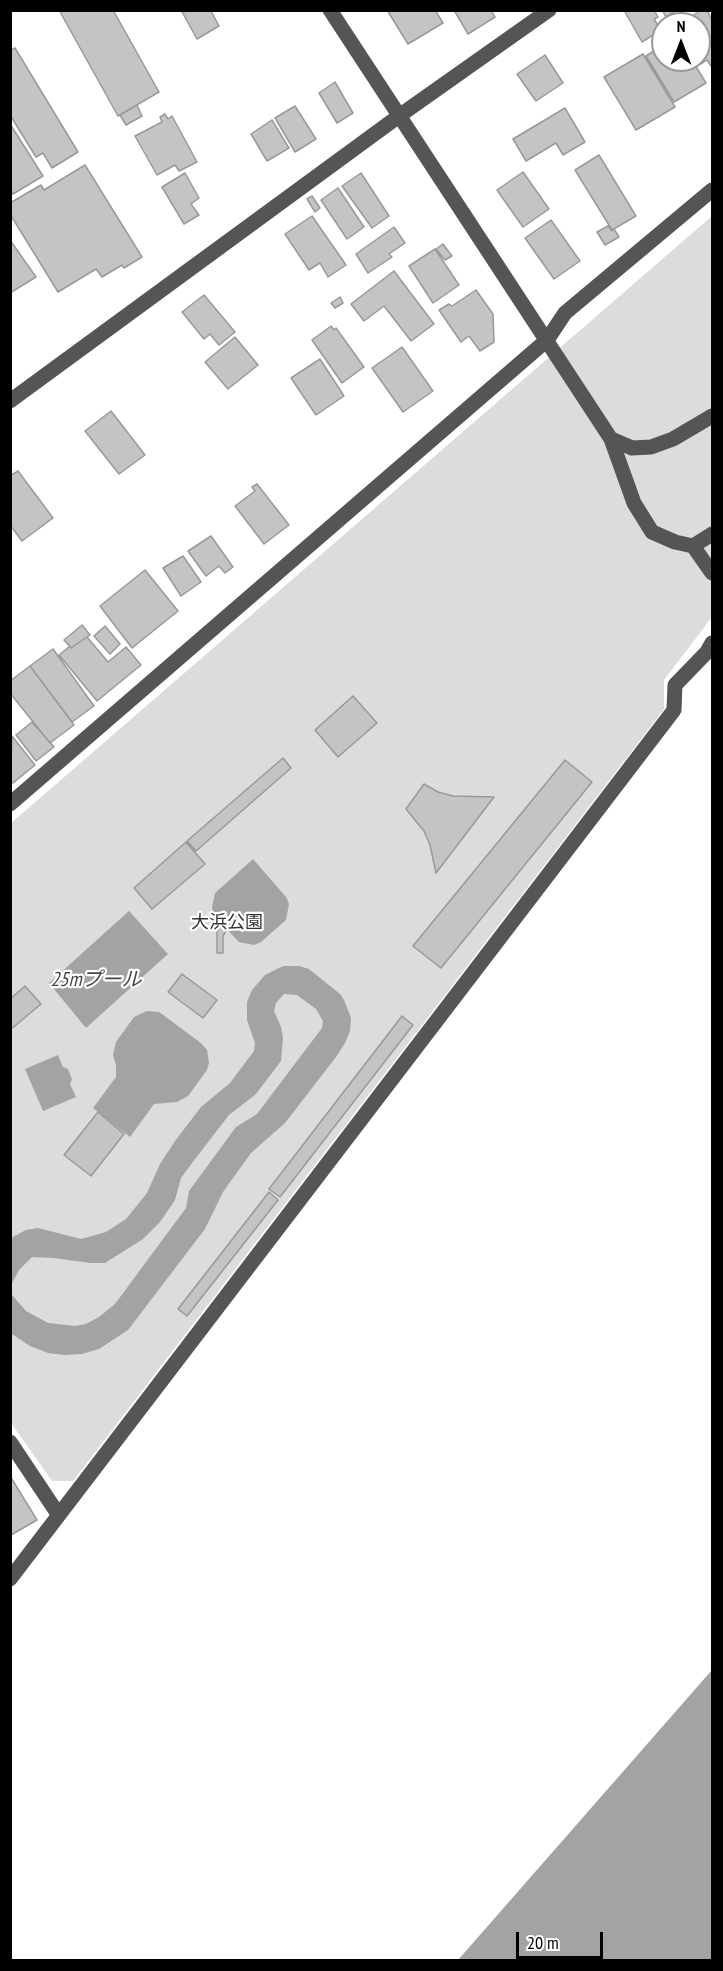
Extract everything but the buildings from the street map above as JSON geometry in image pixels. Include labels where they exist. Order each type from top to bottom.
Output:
[{"type":"street","points":[[330,10],[611,438],[634,503],[652,532],[675,542],[693,546],[712,573]]},
{"type":"street","points":[[10,401],[399,116],[549,10]]},
{"type":"street","points":[[10,804],[547,340],[566,313],[712,190]]},
{"type":"street","points":[[611,438],[632,448],[651,447],[673,440],[712,416]]},
{"type":"street","points":[[693,546],[712,534]]},
{"type":"street","points":[[10,1579],[674,710],[675,685],[712,644]]},
{"type":"street","points":[[10,1442],[58,1515]]},
{"type":"green space","name":"大浜公園","points":[[712,216],[712,617],[664,680],[664,709],[73,1481],[52,1481],[11,1423],[10,824]]},
{"type":"water","points":[[253,859],[286,897],[289,904],[286,920],[261,942],[254,945],[239,942],[213,915],[212,907],[215,893]]},
{"type":"water","name":"25mプール","points":[[129,911],[168,954],[86,1028],[49,983]]},
{"type":"water","points":[[283,966],[299,966],[309,969],[340,994],[344,1000],[351,1018],[350,1031],[345,1043],[285,1123],[251,1153],[223,1192],[205,1229],[128,1330],[99,1349],[82,1354],[48,1353],[30,1346],[12,1334],[12,1295],[26,1311],[48,1323],[75,1326],[86,1324],[99,1317],[115,1304],[186,1208],[189,1191],[236,1127],[257,1114],[322,1028],[323,1021],[316,1009],[297,995],[284,994],[276,1003],[274,1011],[283,1037],[281,1061],[256,1094],[229,1115],[192,1163],[181,1178],[175,1200],[160,1222],[143,1239],[105,1263],[32,1257],[19,1270],[11,1284],[11,1238],[26,1230],[38,1228],[81,1239],[106,1232],[126,1219],[147,1193],[160,1164],[175,1141],[201,1107],[230,1083],[254,1051],[255,1043],[247,1020],[247,1002],[252,990],[265,975]]},
{"type":"water","points":[[147,1011],[159,1012],[201,1043],[207,1050],[209,1063],[207,1070],[188,1096],[177,1102],[154,1104],[130,1137],[93,1108],[116,1077],[113,1055],[116,1042],[134,1017]]},
{"type":"water","points":[[58,1055],[63,1067],[68,1069],[72,1079],[70,1084],[76,1097],[43,1111],[25,1069]]},
{"type":"water","points":[[712,1670],[712,1960],[458,1960]]}]
